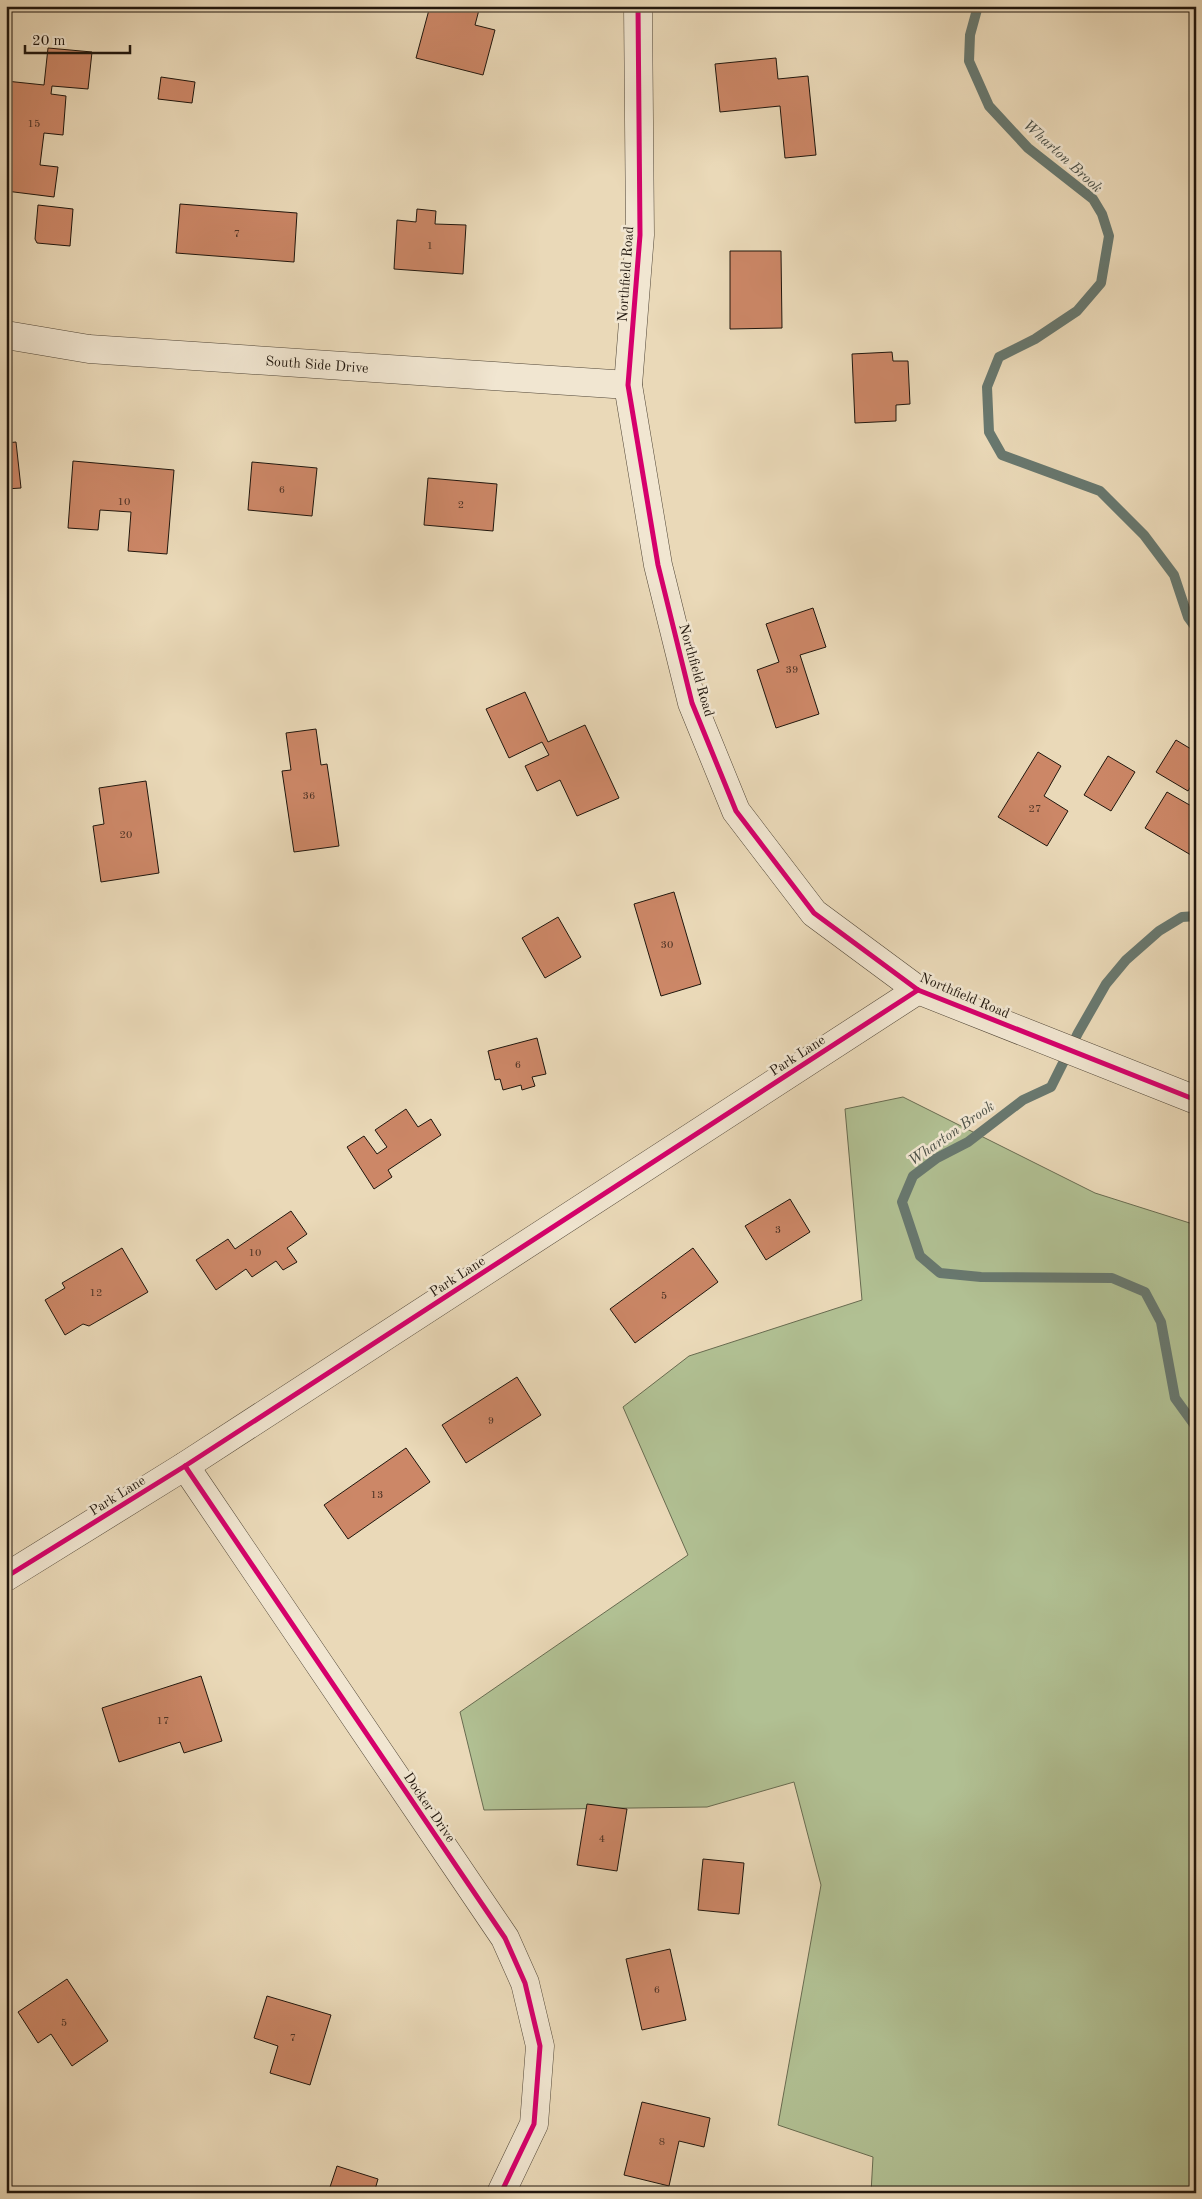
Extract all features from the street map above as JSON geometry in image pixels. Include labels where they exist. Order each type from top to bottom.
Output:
[{"type":"street","name":"Northfield Road","points":[[638,6],[640,235],[628,385],[658,565],[692,702],[736,811],[814,913],[918,990],[1196,1100]]},
{"type":"street","name":"South Side Drive","points":[[6,335],[89,349],[628,385]]},
{"type":"street","name":"Park Lane","points":[[6,1577],[185,1466],[918,990]]},
{"type":"street","name":"Docker Drive","points":[[185,1466],[505,1938],[525,1984],[540,2046],[534,2124],[501,2193]]},
{"type":"green space","points":[[903,1097],[1095,1193],[1196,1225],[1196,2193],[871,2193],[873,2157],[778,2125],[821,1885],[794,1782],[707,1807],[484,1810],[460,1712],[688,1555],[623,1407],[689,1356],[862,1300],[845,1109]]},
{"type":"building","points":[[315,6],[330,6],[329,10]]},
{"type":"building","points":[[430,6],[480,6],[475,25],[495,30],[483,75],[416,58]]},
{"type":"building","points":[[48,48],[92,52],[88,89],[52,86],[51,94],[66,96],[63,135],[44,133],[40,165],[58,167],[54,197],[6,191],[6,81],[44,85]]},
{"type":"building","points":[[776,58],[778,79],[808,76],[816,155],[785,158],[780,106],[720,112],[715,64]]},
{"type":"building","points":[[161,77],[195,82],[192,103],[158,99]]},
{"type":"building","points":[[180,204],[297,213],[294,262],[176,253]]},
{"type":"building","points":[[38,205],[73,209],[70,246],[37,243],[35,239]]},
{"type":"building","points":[[417,209],[436,211],[435,224],[466,225],[463,274],[394,269],[397,220],[416,222]]},
{"type":"building","points":[[730,251],[781,251],[782,328],[730,329]]},
{"type":"building","points":[[892,352],[893,361],[908,361],[910,404],[896,405],[896,421],[855,423],[852,354]]},
{"type":"building","points":[[16,442],[21,488],[6,489],[6,443]]},
{"type":"building","points":[[73,461],[174,470],[167,554],[128,551],[131,512],[100,510],[98,530],[68,528]]},
{"type":"building","points":[[252,462],[317,468],[312,516],[248,510]]},
{"type":"building","points":[[428,478],[497,484],[493,531],[424,525]]},
{"type":"building","points":[[813,608],[826,647],[800,655],[819,714],[776,728],[757,670],[779,662],[766,624]]},
{"type":"building","points":[[525,692],[548,742],[585,725],[619,798],[577,816],[560,780],[537,791],[525,766],[549,755],[542,742],[509,758],[486,709]]},
{"type":"building","points":[[316,729],[321,765],[327,764],[339,846],[294,852],[282,771],[291,770],[286,733]]},
{"type":"building","points":[[1176,740],[1196,752],[1196,778],[1188,791],[1156,772]]},
{"type":"building","points":[[1038,752],[1061,766],[1044,796],[1068,811],[1047,846],[998,817]]},
{"type":"building","points":[[1108,756],[1135,772],[1111,811],[1084,795]]},
{"type":"building","points":[[146,781],[159,873],[101,882],[93,826],[104,824],[99,788]]},
{"type":"building","points":[[1167,792],[1193,807],[1196,802],[1196,858],[1145,828]]},
{"type":"building","points":[[674,892],[701,984],[661,996],[634,904]]},
{"type":"building","points":[[558,917],[581,957],[545,978],[522,938]]},
{"type":"building","points":[[537,1038],[546,1074],[532,1077],[535,1086],[522,1090],[521,1085],[503,1090],[500,1079],[495,1080],[488,1051]]},
{"type":"building","points":[[406,1109],[418,1127],[431,1119],[441,1135],[388,1170],[392,1177],[374,1189],[347,1147],[364,1136],[377,1154],[387,1147],[375,1130]]},
{"type":"building","points":[[790,1199],[810,1232],[766,1260],[745,1226]]},
{"type":"building","points":[[291,1211],[307,1234],[287,1248],[297,1262],[283,1270],[276,1261],[252,1277],[246,1269],[216,1290],[196,1260],[228,1239],[235,1249]]},
{"type":"building","points":[[122,1248],[148,1292],[89,1326],[83,1324],[65,1335],[45,1300],[65,1288],[62,1283]]},
{"type":"building","points":[[693,1248],[718,1282],[635,1343],[610,1309]]},
{"type":"building","points":[[517,1377],[541,1415],[466,1463],[442,1425]]},
{"type":"building","points":[[406,1448],[430,1482],[348,1539],[324,1505]]},
{"type":"building","points":[[201,1676],[222,1741],[184,1753],[180,1742],[119,1762],[102,1708]]},
{"type":"building","points":[[587,1804],[627,1809],[617,1871],[577,1865]]},
{"type":"building","points":[[703,1859],[744,1863],[739,1914],[698,1910]]},
{"type":"building","points":[[670,1949],[686,2020],[642,2030],[626,1959]]},
{"type":"building","points":[[67,1979],[108,2041],[72,2066],[51,2034],[38,2043],[18,2012]]},
{"type":"building","points":[[267,1996],[331,2015],[310,2085],[270,2073],[278,2046],[254,2038]]},
{"type":"building","points":[[642,2102],[710,2118],[704,2147],[679,2141],[669,2186],[624,2175]]},
{"type":"building","points":[[337,2166],[378,2179],[374,2193],[328,2193]]},
{"type":"waterway","name":"Wharton Brook","points":[[978,6],[970,35],[969,61],[989,106],[1028,148],[1093,199],[1102,214],[1109,236],[1101,283],[1077,311],[1035,339],[999,357],[987,387],[989,432],[1002,455],[1100,491],[1144,535],[1174,575],[1188,617],[1196,628]]},
{"type":"waterway","name":"Wharton Brook","points":[[1196,916],[1182,917],[1159,931],[1126,960],[1106,984],[1078,1033],[1051,1087],[1023,1100],[968,1142],[937,1158],[913,1176],[902,1202],[920,1256],[940,1273],[981,1277],[1112,1278],[1145,1292],[1161,1322],[1175,1398],[1196,1427]]},
{"type":"cycle path","points":[[638,6],[640,235],[628,385],[658,565],[692,703],[736,811],[814,913],[918,990],[1196,1100]]},
{"type":"cycle path","points":[[6,1577],[185,1466],[918,990]]},
{"type":"cycle path","points":[[185,1466],[505,1938],[525,1983],[540,2046],[534,2124],[501,2193]]}]
